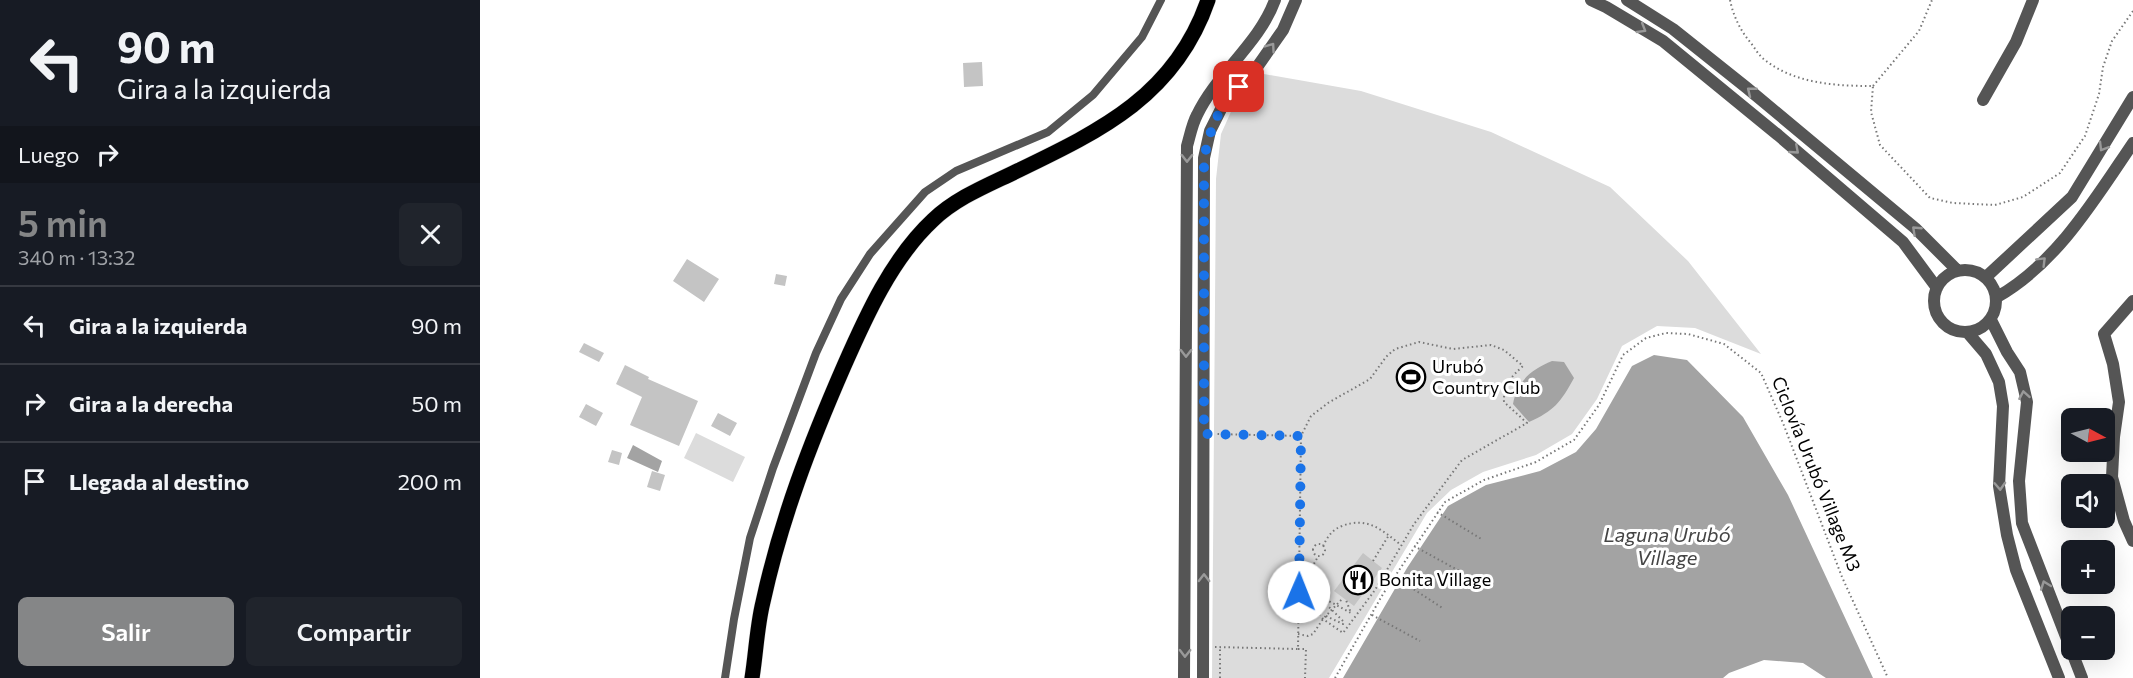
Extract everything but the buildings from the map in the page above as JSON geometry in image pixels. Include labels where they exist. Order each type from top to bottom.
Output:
[{"type":"main road","points":[[752,678],[765,594],[780,530],[810,443],[870,307],[905,252],[932,220],[963,197],[1070,146],[1115,120],[1160,83],[1189,41],[1208,0]]},
{"type":"street","points":[[1184,678],[1187,146],[1197,115],[1215,86],[1249,43],[1272,9],[1275,0]]},
{"type":"street","points":[[1203,678],[1204,158],[1210,131],[1224,103],[1255,70],[1282,30],[1296,0]]},
{"type":"street","points":[[1592,0],[1663,41],[1778,135],[1903,242],[1936,288]]},
{"type":"street","points":[[1627,0],[1673,29],[1747,88],[1914,228],[1958,271]]},
{"type":"street","points":[[1983,100],[2016,42],[2033,0]]},
{"type":"street","points":[[1986,277],[2072,197],[2133,97]]},
{"type":"street","points":[[1194,124],[1210,131]]},
{"type":"street","points":[[1997,297],[2017,286],[2070,233],[2133,142],[2115,126]]},
{"type":"street","points":[[1958,271],[1976,271],[1986,277],[1997,297],[1996,309],[1991,320],[1983,328],[1968,333],[1950,329],[1941,322],[1935,311],[1936,288],[1943,279],[1958,271]]},
{"type":"street","points":[[2133,301],[2104,334],[2119,402],[2112,477],[2124,521],[2133,541]]},
{"type":"street","points":[[1991,320],[2020,372],[2026,402],[2019,481],[2022,523],[2061,624]]},
{"type":"street","points":[[1968,333],[1986,354],[1999,382],[2003,406],[1999,486],[2007,536],[2016,570],[2059,678]]},
{"type":"street","points":[[2001,447],[2021,448]]},
{"type":"street","points":[[1186,610],[1204,610]]},
{"type":"street","points":[[2051,659],[2061,654]]},
{"type":"street","points":[[2075,660],[2082,678]]},
{"type":"lane","points":[[725,678],[750,538],[773,468],[816,353],[847,290],[870,254],[925,192],[956,171],[1048,132],[1093,95],[1142,37],[1161,0]]},
{"type":"path","points":[[1730,0],[1732,11],[1745,36],[1765,60],[1796,77],[1836,86],[1873,86]]},
{"type":"path","points":[[1932,0],[1918,32],[1873,86],[1871,112],[1880,145],[1929,198],[1953,203],[1995,205],[2013,200],[2023,197],[2060,173],[2085,136],[2099,94],[2103,67],[2112,41],[2133,11]]},
{"type":"path","name":"Ciclovía Urubó Village M3","points":[[1335,678],[1414,546],[1445,502],[1484,480],[1536,462],[1574,440],[1599,405],[1623,355],[1646,338],[1666,333],[1688,334],[1724,344],[1761,373],[1783,423],[1842,577],[1888,678]]},
{"type":"path","points":[[1298,649],[1301,436],[1311,416],[1328,403],[1370,379],[1395,349],[1419,342],[1453,349],[1491,345],[1504,350],[1523,366],[1509,379],[1503,392],[1504,402],[1527,423],[1462,460],[1414,524],[1375,590],[1343,633],[1324,618],[1304,593],[1299,592]]},
{"type":"path","points":[[1204,434],[1301,436]]},
{"type":"path","points":[[1437,512],[1483,540]]},
{"type":"path","points":[[1299,573],[1306,572],[1318,556],[1325,553],[1323,546],[1326,538],[1338,527],[1350,523],[1359,521],[1371,525],[1401,545]]},
{"type":"path","points":[[1372,561],[1389,535]]},
{"type":"path","points":[[1318,556],[1314,553],[1314,547],[1319,544],[1323,546]]},
{"type":"path","points":[[1414,546],[1463,573]]},
{"type":"path","points":[[1395,577],[1444,609]]},
{"type":"path","points":[[1298,634],[1308,636],[1313,634],[1324,618],[1331,611],[1338,605],[1344,599],[1351,613],[1338,605],[1325,599],[1323,601],[1331,611],[1344,622],[1343,624],[1324,618]]},
{"type":"path","points":[[1372,615],[1420,641]]},
{"type":"path","points":[[1204,639],[1212,646],[1220,647],[1306,649],[1305,678]]},
{"type":"path","points":[[1220,647],[1220,678]]},
{"type":"shaded area","name":"Urubó Country Club","points":[[1264,74],[1361,91],[1491,132],[1610,187],[1688,261],[1761,354],[1695,328],[1657,326],[1622,346],[1597,399],[1572,434],[1536,455],[1483,472],[1451,490],[1427,513],[1329,678],[1212,678],[1216,179],[1221,134],[1234,105]]},
{"type":"shaded area","points":[[696,433],[745,457],[733,482],[684,458]]},
{"type":"water","name":"Laguna Urubó Village","points":[[1654,355],[1687,360],[1743,417],[1788,495],[1873,678],[1826,678],[1803,663],[1764,660],[1729,673],[1723,678],[1343,678],[1407,568],[1448,506],[1486,485],[1540,471],[1576,452],[1596,429],[1632,366]]},
{"type":"water","points":[[1552,361],[1564,362],[1574,378],[1556,405],[1529,422],[1513,404],[1515,396],[1526,377]]},
{"type":"water","points":[[633,445],[662,461],[658,472],[627,458]]},
{"type":"place","name":"Urubó Country Club","points":[[1411,377]]},
{"type":"place","name":"Bonita Village","points":[[1358,580]]},
{"type":"route","points":[[1239,87],[1224,103],[1210,131],[1204,158],[1204,434],[1301,436],[1299,592]]}]
